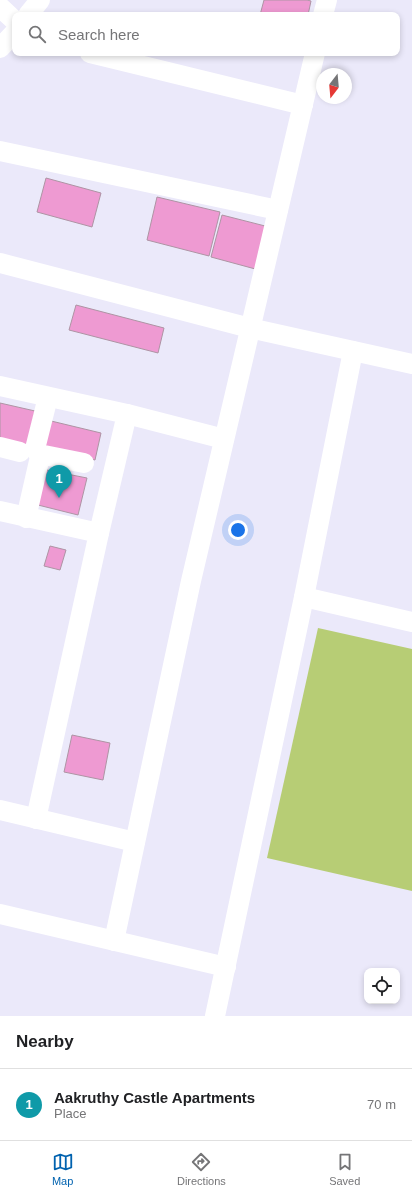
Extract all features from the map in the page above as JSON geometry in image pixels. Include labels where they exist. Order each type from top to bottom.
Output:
[{"type":"street","points":[[30,12],[40,0]]},
{"type":"street","points":[[324,12],[327,0]]},
{"type":"street","points":[[0,7],[12,34]]},
{"type":"street","points":[[102,56],[303,105]]},
{"type":"street","points":[[114,940],[191,581],[314,56]]},
{"type":"street","points":[[0,151],[278,210]]},
{"type":"street","points":[[0,263],[250,328],[412,364]]},
{"type":"street","points":[[215,1016],[304,597],[354,351]]},
{"type":"street","points":[[0,386],[127,414],[224,439]]},
{"type":"street","points":[[48,396],[35,449],[39,454],[84,463]]},
{"type":"street","points":[[36,819],[99,533],[127,414]]},
{"type":"street","points":[[0,447],[20,452]]},
{"type":"street","points":[[26,518],[39,461]]},
{"type":"street","points":[[0,511],[99,533]]},
{"type":"street","points":[[304,597],[412,622]]},
{"type":"street","points":[[0,810],[135,842]]},
{"type":"street","points":[[0,914],[226,967]]},
{"type":"green space","points":[[318,628],[412,649],[412,891],[267,858]]},
{"type":"building","points":[[264,0],[311,1],[309,12],[261,12]]},
{"type":"building","points":[[46,178],[101,193],[92,227],[37,212]]},
{"type":"building","points":[[157,197],[220,212],[209,256],[147,240]]},
{"type":"building","points":[[222,215],[269,227],[259,270],[211,257]]},
{"type":"building","points":[[76,305],[164,328],[158,353],[69,330]]},
{"type":"building","points":[[0,403],[35,411],[27,445],[0,439]]},
{"type":"building","points":[[47,420],[101,433],[95,460],[41,447]]},
{"type":"building","points":[[42,469],[87,478],[78,515],[34,504]]},
{"type":"building","points":[[50,546],[66,550],[60,570],[44,566]]},
{"type":"building","points":[[72,735],[110,743],[103,780],[64,772]]},
{"type":"place","name":"Aakruthy Castle Apartments","points":[[59,498]]}]
